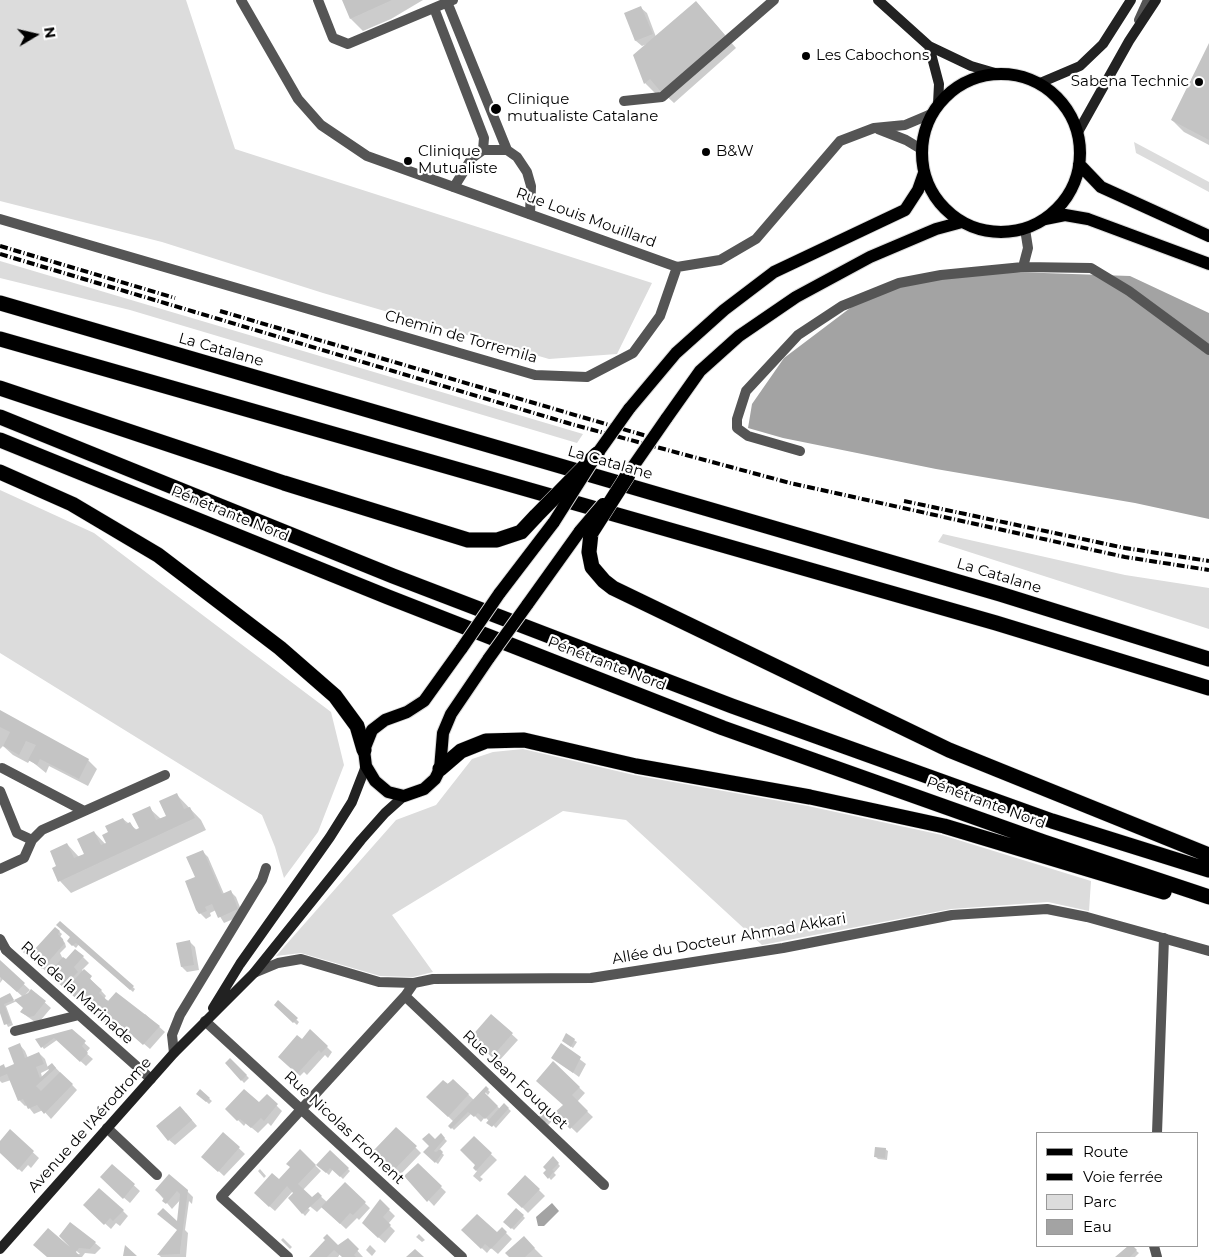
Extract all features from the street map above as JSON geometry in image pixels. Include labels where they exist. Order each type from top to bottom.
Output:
[{"type":"highway","name":"La Catalane","points":[[0,303],[981,589],[1209,659]]},
{"type":"highway","points":[[0,339],[996,623],[1209,688]]},
{"type":"highway","points":[[0,388],[284,483],[468,540],[497,540],[521,532],[597,454]]},
{"type":"highway","name":"Pénétrante Nord","points":[[0,417],[393,576],[732,706],[1052,821],[1209,870]]},
{"type":"highway","name":"Pénétrante Nord","points":[[0,440],[388,597],[723,728],[1044,842],[1209,897]]},
{"type":"highway","points":[[0,472],[72,504],[158,555],[280,648],[335,696],[357,726],[364,750]]},
{"type":"highway","points":[[628,475],[586,532],[592,567],[604,581],[614,588],[949,750],[1209,855]]},
{"type":"highway","points":[[440,769],[461,751],[486,741],[524,740],[636,766],[810,797],[944,826],[1209,904]]},
{"type":"main road","points":[[878,0],[929,46],[971,66],[995,73],[1018,75],[1040,83],[1057,96],[1070,112],[1078,132],[1080,164],[1074,186],[1062,204],[1045,219]]},
{"type":"main road","points":[[1040,83],[1080,66],[1103,44],[1131,0]]},
{"type":"main road","points":[[1078,132],[1129,42],[1156,0]]},
{"type":"main road","points":[[929,46],[939,84],[934,109],[924,131],[921,149],[924,173],[932,192],[945,209],[962,222],[982,230],[1004,232],[1025,228],[1045,219],[1065,215],[1088,219],[1209,264]]},
{"type":"main road","points":[[934,109],[954,88],[973,78],[995,73]]},
{"type":"main road","points":[[1080,164],[1101,187],[1209,236]]},
{"type":"main road","points":[[586,532],[527,605],[451,714],[443,733],[440,769],[435,780],[424,789],[404,796],[388,792],[375,781],[366,766],[364,750],[372,730],[385,720],[407,712],[424,700],[499,594],[554,522],[597,454],[629,409],[676,353],[724,310],[774,272],[905,210],[918,190],[924,173]]},
{"type":"main road","points":[[628,475],[700,371],[739,336],[796,298],[870,257],[936,229],[962,222]]},
{"type":"main road","name":"Avenue de l'Aérodrome","points":[[205,1021],[240,964],[330,837],[352,802],[366,766]]},
{"type":"main road","name":"Avenue de l'Aérodrome","points":[[0,1249],[174,1053],[254,974],[355,847],[385,812],[404,796]]},
{"type":"street","name":"Rue Louis Mouillard","points":[[241,0],[298,99],[321,125],[367,156],[676,266]]},
{"type":"street","points":[[318,0],[333,38],[348,44],[450,1],[507,150],[517,157],[527,172],[531,186],[530,214]]},
{"type":"street","points":[[624,100],[662,97],[774,0]]},
{"type":"street","points":[[1129,42],[1148,0]]},
{"type":"street","points":[[434,8],[484,138],[483,150]]},
{"type":"street","points":[[676,266],[720,260],[756,239],[840,141],[874,128],[905,125],[934,109]]},
{"type":"street","points":[[874,128],[906,140],[921,149]]},
{"type":"street","points":[[454,186],[472,158],[483,150],[507,150]]},
{"type":"street","name":"Chemin de Torremila","points":[[0,219],[535,375],[587,377],[633,354],[660,316],[676,266]]},
{"type":"street","points":[[1023,267],[1028,248],[1025,228]]},
{"type":"street","points":[[800,451],[748,436],[737,428],[737,418],[746,391],[798,335],[842,306],[898,283],[941,275],[1023,267],[1091,268],[1129,291],[1209,350]]},
{"type":"street","points":[[1,770],[84,811]]},
{"type":"street","points":[[0,869],[24,858],[32,840],[42,830],[165,775]]},
{"type":"street","points":[[0,791],[17,833],[32,840]]},
{"type":"street","points":[[174,1053],[172,1035],[180,1015],[262,880],[266,868]]},
{"type":"street","name":"Allée du Docteur Ahmad Akkari","points":[[254,974],[278,963],[301,959],[379,982],[414,983],[433,979],[590,978],[783,948],[952,915],[1047,908],[1087,917],[1209,951]]},
{"type":"street","points":[[1157,1132],[1164,938]]},
{"type":"street","name":"Rue de la Marinade","points":[[0,939],[6,950],[151,1079]]},
{"type":"street","points":[[288,1257],[221,1197],[405,996],[414,983]]},
{"type":"street","name":"Rue Jean Fouquet","points":[[405,996],[604,1185]]},
{"type":"street","points":[[15,1031],[79,1014]]},
{"type":"street","name":"Rue Nicolas Froment","points":[[205,1021],[462,1257]]},
{"type":"street","points":[[107,1128],[157,1175]]},
{"type":"green space","points":[[0,0],[186,0],[235,149],[652,283],[617,354],[549,359],[323,293],[162,242],[0,201]]},
{"type":"green space","points":[[1134,142],[1209,182],[1209,192],[1136,153]]},
{"type":"green space","points":[[0,261],[583,434],[577,443],[130,310],[0,278]]},
{"type":"green space","points":[[0,490],[94,533],[331,712],[344,765],[318,832],[284,878],[275,847],[262,815],[0,653]]},
{"type":"green space","points":[[943,534],[1125,575],[1209,588],[1209,629],[938,542]]},
{"type":"green space","points":[[523,749],[634,775],[808,806],[942,835],[1091,881],[1089,911],[1048,902],[951,909],[762,945],[626,820],[563,811],[392,915],[433,972],[413,977],[380,976],[301,953],[276,956],[396,820],[436,805],[472,759],[493,752]]},
{"type":"water","points":[[986,271],[1130,276],[1209,313],[1209,519],[1135,503],[936,469],[783,438],[748,428],[752,404],[784,358],[874,290]]},
{"type":"water","points":[[552,1203],[559,1211],[544,1226],[538,1226],[536,1217]]},
{"type":"building","points":[[342,0],[392,0],[350,19]]},
{"type":"building","points":[[696,1],[725,35],[661,92],[650,79],[644,84],[633,55]]},
{"type":"building","points":[[641,6],[653,34],[635,41],[624,13]]},
{"type":"building","name":"Sabena Technic","points":[[1209,43],[1209,140],[1171,120]]},
{"type":"building","points":[[0,710],[89,759],[79,779],[40,759],[37,765],[28,760],[36,745],[26,741],[19,755],[3,746],[10,732],[0,727]]},
{"type":"building","points":[[177,793],[184,809],[190,807],[195,818],[58,882],[52,868],[56,866],[50,851],[67,843],[74,858],[84,854],[77,839],[94,831],[101,845],[106,843],[102,835],[108,832],[105,826],[123,818],[126,824],[130,822],[135,830],[139,828],[132,814],[150,806],[156,820],[166,816],[159,801]]},
{"type":"building","points":[[203,850],[222,894],[231,890],[238,909],[218,918],[212,904],[205,907],[207,911],[199,914],[185,881],[195,877],[186,857]]},
{"type":"building","points":[[60,921],[134,986],[130,990],[76,943],[72,946],[67,941],[70,937],[56,925]]},
{"type":"building","points":[[55,927],[60,931],[58,934],[63,939],[64,944],[42,969],[23,952],[27,946],[33,951]]},
{"type":"building","points":[[190,940],[194,965],[181,967],[176,943]]},
{"type":"building","points":[[75,949],[84,956],[74,967],[78,972],[72,978],[74,980],[84,969],[92,976],[90,979],[102,990],[99,993],[108,1001],[116,992],[160,1026],[143,1045],[109,1015],[103,1022],[48,974],[63,957],[66,959]]},
{"type":"building","points":[[0,960],[25,983],[17,992],[0,977]]},
{"type":"building","points":[[31,989],[46,1001],[34,1016],[29,1017],[20,1012],[23,1008],[14,1000],[28,993]]},
{"type":"building","points":[[10,993],[14,1000],[4,1004],[11,1023],[4,1025],[0,1013],[0,998]]},
{"type":"building","points":[[278,1000],[298,1018],[293,1023],[274,1005]]},
{"type":"building","points":[[491,1014],[513,1033],[492,1057],[470,1038]]},
{"type":"building","points":[[72,1029],[86,1041],[82,1046],[88,1053],[80,1062],[54,1038],[41,1048],[35,1039]]},
{"type":"building","points":[[310,1029],[328,1046],[321,1053],[319,1050],[297,1074],[278,1057],[297,1035],[302,1039]]},
{"type":"building","points":[[566,1033],[575,1039],[571,1047],[562,1041]]},
{"type":"building","points":[[20,1043],[25,1058],[39,1052],[44,1064],[36,1067],[40,1078],[49,1070],[47,1067],[52,1063],[56,1068],[36,1086],[41,1091],[60,1072],[73,1084],[44,1114],[37,1105],[28,1109],[23,1099],[18,1101],[7,1074],[0,1077],[0,1066],[4,1064],[5,1068],[14,1064],[8,1048]]},
{"type":"building","points":[[561,1043],[581,1057],[573,1073],[551,1058]]},
{"type":"building","points":[[230,1058],[247,1075],[241,1081],[225,1063]]},
{"type":"building","points":[[553,1061],[580,1087],[572,1095],[588,1111],[570,1129],[554,1113],[563,1105],[536,1081]]},
{"type":"building","points":[[453,1079],[469,1094],[448,1117],[426,1097],[443,1080],[448,1084]]},
{"type":"building","points":[[486,1086],[489,1089],[485,1093],[498,1106],[485,1119],[478,1113],[474,1117],[468,1112],[451,1129],[448,1126]]},
{"type":"building","points":[[200,1089],[210,1098],[206,1102],[196,1094]]},
{"type":"building","points":[[244,1089],[259,1102],[267,1094],[278,1104],[264,1121],[261,1118],[251,1128],[240,1119],[237,1121],[225,1109]]},
{"type":"building","points":[[504,1103],[509,1108],[492,1127],[486,1123]]},
{"type":"building","points":[[180,1106],[192,1120],[168,1141],[156,1126]]},
{"type":"building","points":[[545,1110],[552,1116],[545,1123],[538,1117]]},
{"type":"building","points":[[396,1127],[417,1146],[394,1170],[374,1150]]},
{"type":"building","points":[[10,1129],[34,1151],[18,1170],[0,1153],[0,1141]]},
{"type":"building","points":[[223,1132],[240,1147],[218,1172],[201,1157]]},
{"type":"building","points":[[429,1133],[435,1139],[441,1133],[445,1138],[434,1151],[436,1152],[440,1149],[443,1152],[435,1163],[423,1152],[429,1146],[422,1139]]},
{"type":"building","points":[[474,1136],[492,1153],[476,1171],[473,1168],[475,1165],[460,1150]]},
{"type":"building","points":[[875,1147],[886,1148],[885,1158],[874,1157]]},
{"type":"building","points":[[300,1149],[316,1165],[298,1184],[312,1197],[318,1192],[322,1196],[302,1214],[288,1198],[293,1193],[287,1186],[269,1207],[254,1193],[272,1173],[279,1179],[290,1167],[286,1164]]},
{"type":"building","points":[[330,1150],[349,1168],[340,1177],[330,1168],[326,1173],[316,1165]]},
{"type":"building","points":[[553,1156],[559,1163],[552,1170],[554,1171],[548,1179],[543,1173],[546,1170],[543,1167]]},
{"type":"building","points":[[418,1163],[442,1186],[427,1202],[404,1176]]},
{"type":"building","points":[[112,1164],[135,1184],[123,1199],[100,1177]]},
{"type":"building","points":[[169,1174],[188,1190],[180,1254],[157,1255],[177,1230],[157,1214],[163,1208],[177,1221],[180,1194],[177,1191],[166,1204],[162,1201],[164,1198],[155,1190]]},
{"type":"building","points":[[525,1175],[540,1189],[522,1208],[507,1194]]},
{"type":"building","points":[[345,1182],[366,1202],[353,1215],[350,1213],[340,1224],[321,1207]]},
{"type":"building","points":[[99,1188],[124,1210],[113,1221],[110,1218],[104,1225],[83,1205]]},
{"type":"building","points":[[380,1199],[390,1209],[383,1217],[391,1225],[378,1238],[362,1223]]},
{"type":"building","points":[[516,1208],[524,1215],[511,1229],[503,1222]]},
{"type":"building","points":[[477,1214],[497,1232],[502,1227],[507,1232],[491,1249],[485,1244],[481,1249],[461,1230]]},
{"type":"building","points":[[70,1222],[96,1242],[90,1249],[79,1248],[76,1252],[81,1257],[47,1257],[33,1245],[48,1228],[70,1247],[59,1236]]},
{"type":"building","points":[[327,1234],[338,1245],[348,1238],[359,1249],[354,1255],[356,1257],[342,1257],[334,1250],[327,1257],[309,1257],[325,1240],[323,1238]]},
{"type":"building","points":[[524,1236],[535,1248],[525,1257],[509,1257],[505,1253]]},
{"type":"building","points":[[125,1245],[137,1256],[123,1256]]},
{"type":"building","points":[[1127,1247],[1134,1247],[1137,1250],[1130,1257],[1115,1257]]},
{"type":"building","points":[[415,1249],[424,1257],[406,1257]]},
{"type":"railway","points":[[0,246],[175,298]]},
{"type":"railway","points":[[0,254],[571,424],[790,483],[1125,557],[1209,570]]},
{"type":"railway","points":[[220,311],[657,439]]},
{"type":"railway","points":[[904,501],[1125,548],[1209,561]]},
{"type":"place","name":"Les Cabochons","points":[[806,56]]},
{"type":"place","name":"Sabena Technic","points":[[1199,82]]},
{"type":"place","name":"Clinique mutualiste Catalane","points":[[496,109]]},
{"type":"place","name":"B&W","points":[[706,152]]},
{"type":"place","name":"Clinique Mutualiste","points":[[408,161]]}]
